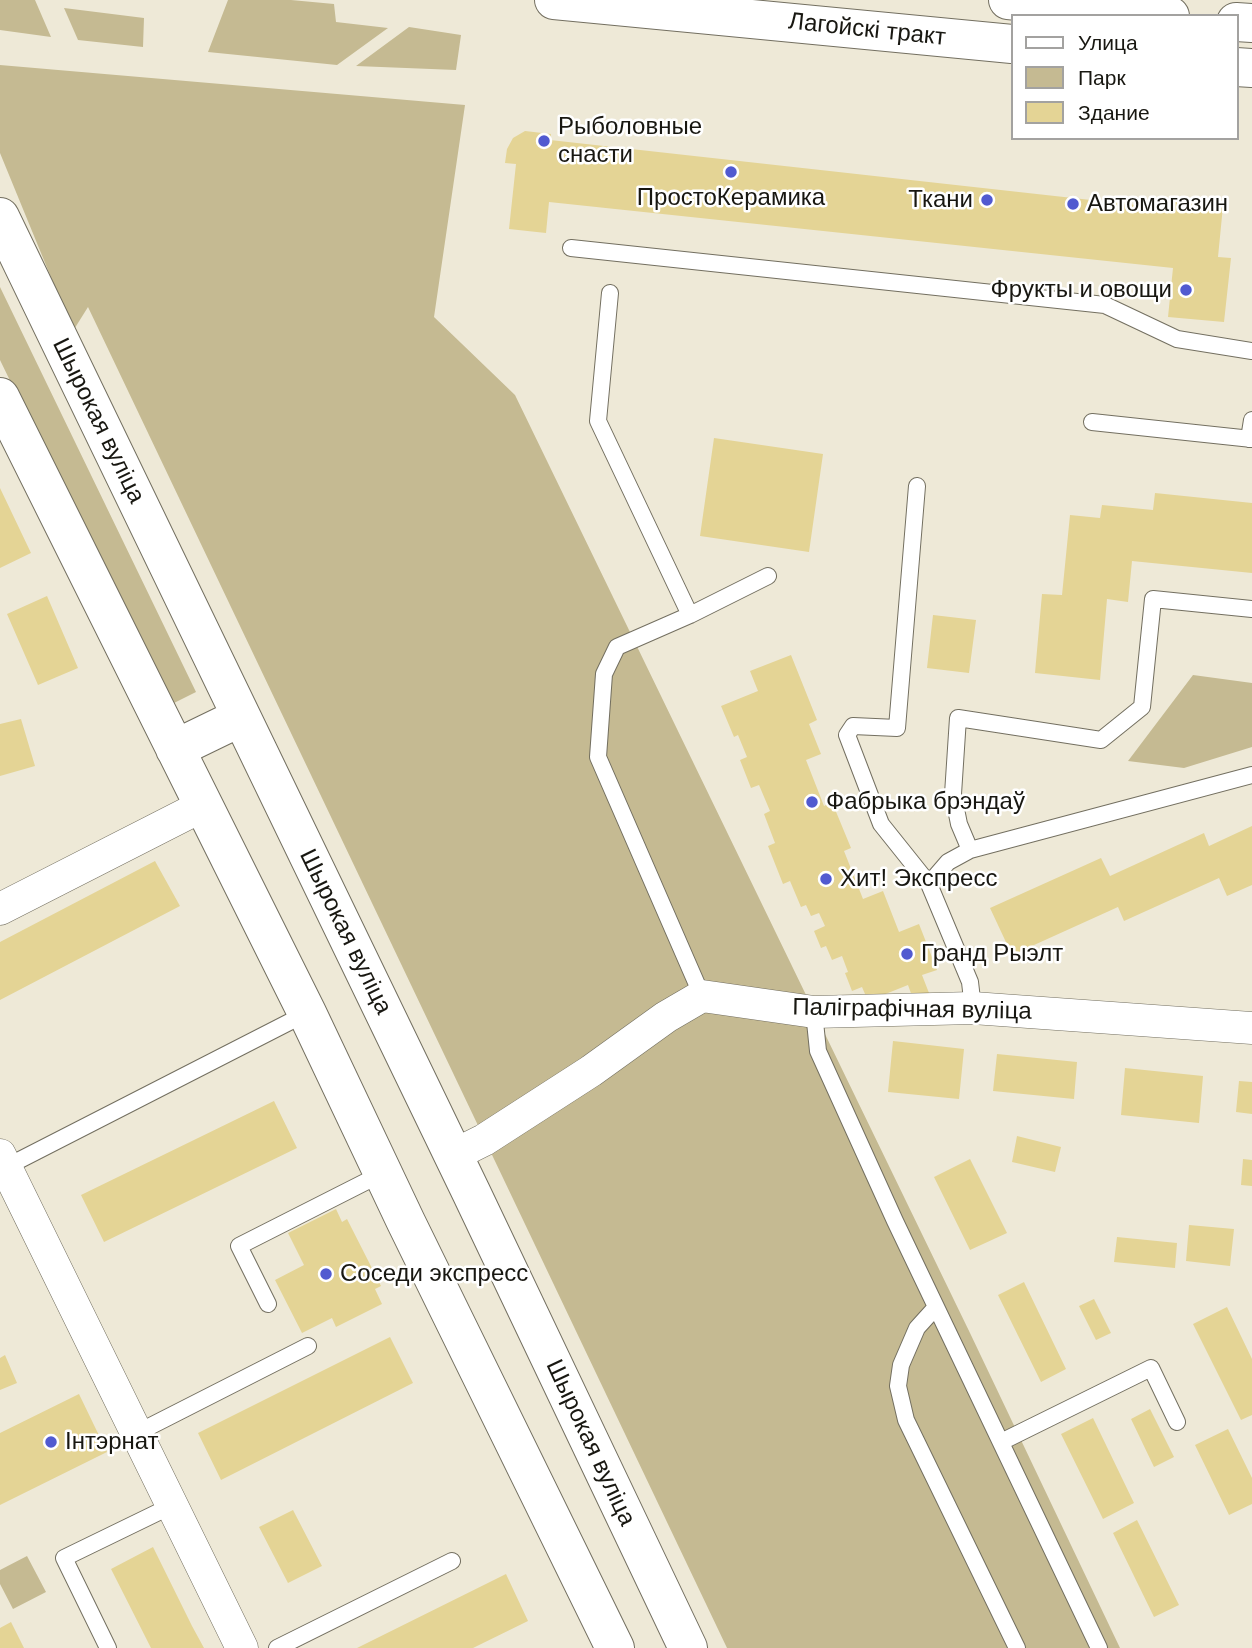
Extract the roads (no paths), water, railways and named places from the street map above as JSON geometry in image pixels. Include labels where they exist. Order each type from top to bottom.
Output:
[{"type":"main road","name":"Лагойскі тракт","points":[[554,0],[1010,44]]},
{"type":"main road","points":[[1008,0],[1150,14]]},
{"type":"main road","name":"Шырокая вуліца","points":[[0,217],[688,1648]]},
{"type":"main road","points":[[0,397],[307,1013],[615,1648]]},
{"type":"main road","points":[[175,749],[241,717]]},
{"type":"street","points":[[0,909],[204,805]]},
{"type":"street","name":"Паліграфічная вуліца","points":[[702,996],[814,1012],[973,1008],[1252,1028]]},
{"type":"street","points":[[452,1156],[484,1140],[591,1071],[666,1017],[702,996]]},
{"type":"street","points":[[3,1161],[242,1648]]},
{"type":"lane","points":[[571,248],[1105,304],[1177,339],[1252,351]]},
{"type":"lane","points":[[610,293],[598,421],[690,615]]},
{"type":"lane","points":[[1092,422],[1250,439],[1252,420]]},
{"type":"lane","points":[[917,485],[897,728],[853,726],[847,735],[881,824],[929,884],[970,982],[973,1008]]},
{"type":"lane","points":[[702,996],[598,757],[604,674],[617,647],[690,615],[768,576]]},
{"type":"lane","points":[[970,850],[959,824],[953,794],[958,718],[1101,740],[1142,707],[1153,599],[1252,610]]},
{"type":"lane","points":[[929,884],[948,862],[970,850],[1252,775]]},
{"type":"lane","points":[[814,1012],[818,1051],[894,1221],[1099,1648]]},
{"type":"lane","points":[[3,1161],[307,1013]]},
{"type":"lane","points":[[268,1304],[239,1246],[383,1172]]},
{"type":"lane","points":[[936,1307],[917,1328],[901,1365],[898,1386],[902,1407],[1017,1648]]},
{"type":"lane","points":[[135,1434],[308,1346]]},
{"type":"lane","points":[[1001,1442],[1151,1368],[1177,1422]]},
{"type":"lane","points":[[108,1648],[64,1558],[171,1506]]},
{"type":"lane","points":[[277,1648],[452,1560]]},
{"type":"place","name":"Рыболовные снасти","points":[[544,141]]},
{"type":"place","name":"ПростоКерамика","points":[[731,172]]},
{"type":"place","name":"Ткани","points":[[987,200]]},
{"type":"place","name":"Автомагазин","points":[[1073,204]]},
{"type":"place","name":"Фрукты и овощи","points":[[1186,290]]},
{"type":"place","name":"Фабрыка брэндаў","points":[[812,802]]},
{"type":"place","name":"Хит! Экспресс","points":[[826,879]]},
{"type":"place","name":"Гранд Рыэлт","points":[[907,954]]},
{"type":"place","name":"Соседи экспресс","points":[[326,1274]]},
{"type":"place","name":"Інтэрнат","points":[[51,1442]]}]
